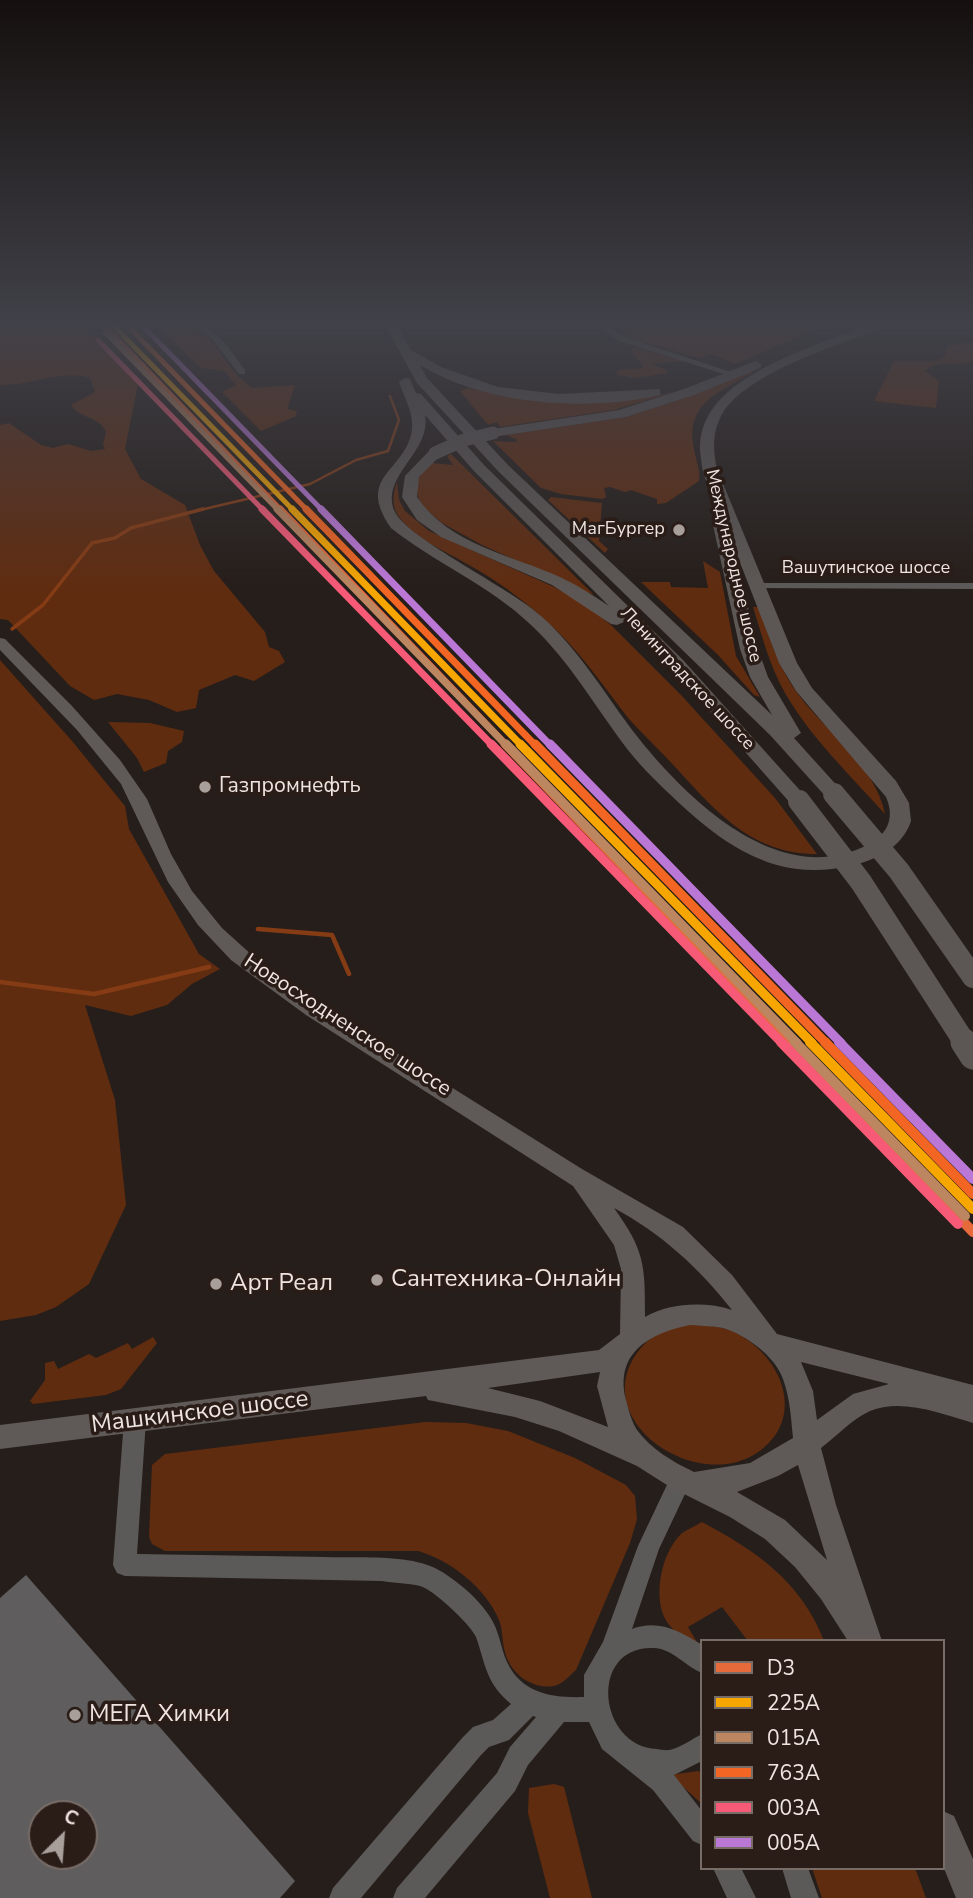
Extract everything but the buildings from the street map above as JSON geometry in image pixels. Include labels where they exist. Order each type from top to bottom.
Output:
[{"type":"highway","points":[[417,414],[419,426],[410,449],[386,487],[383,500],[387,514],[396,525],[508,597],[536,621],[559,646],[651,765],[726,835],[758,852],[798,862],[830,862],[860,857],[883,845],[897,830],[900,803],[889,785],[805,691],[788,663],[711,470]]},
{"type":"highway","name":"Ленинградское шоссе","points":[[433,414],[479,468],[677,664],[698,691],[799,801],[890,925],[973,1056]]},
{"type":"highway","name":"Ленинградское шоссе","points":[[453,414],[503,468],[596,560],[720,676],[812,768],[899,871],[973,977]]},
{"type":"highway","points":[[622,414],[492,433],[464,440],[435,453],[418,465],[407,485],[409,497],[422,518],[447,535],[557,582],[603,609],[698,691]]},
{"type":"highway","name":"Международное шоссе","points":[[716,414],[711,422],[707,452],[749,649],[759,677],[812,768]]},
{"type":"main road","name":"Новосходненское шоссе","points":[[0,642],[52,695],[128,783],[182,891],[210,928],[238,955],[265,977],[350,1034],[532,1145],[577,1177],[636,1209],[674,1234],[700,1259],[769,1340]]},
{"type":"main road","name":"Новосходненское шоссе","points":[[577,1177],[596,1199],[625,1242],[633,1269],[627,1343]]},
{"type":"main road","points":[[865,1639],[824,1578],[783,1536],[737,1504],[650,1460],[626,1436],[613,1406],[612,1376],[627,1343],[657,1321],[672,1316],[704,1313],[736,1321],[769,1340],[973,1397]]},
{"type":"main road","points":[[769,1340],[793,1369],[799,1383],[807,1443],[865,1639]]},
{"type":"main road","name":"Машкинское шоссе","points":[[0,1437],[589,1364],[605,1360],[627,1343]]},
{"type":"main road","name":"Машкинское шоссе","points":[[401,1389],[481,1397],[528,1407],[608,1438],[650,1460]]},
{"type":"main road","points":[[682,1477],[718,1483],[736,1481],[768,1469],[858,1405],[882,1397],[921,1398],[973,1411]]},
{"type":"main road","points":[[781,1459],[795,1438],[802,1413]]},
{"type":"main road","points":[[945,1832],[973,1898]]},
{"type":"street","name":"Вашутинское шоссе","points":[[759,586],[973,586]]},
{"type":"street","points":[[135,1420],[125,1564],[382,1570],[424,1575],[439,1583],[478,1618],[486,1632],[495,1665],[505,1683],[529,1703],[558,1710],[596,1709]]},
{"type":"street","points":[[682,1477],[649,1546],[613,1649],[596,1675],[596,1709],[611,1740],[662,1781],[700,1829]]},
{"type":"street","points":[[613,1649],[640,1635],[671,1638],[700,1658]]},
{"type":"street","points":[[343,1898],[472,1746],[482,1736],[500,1731],[529,1703]]},
{"type":"street","points":[[407,1898],[506,1782],[519,1756],[558,1710]]},
{"type":"street","points":[[639,1760],[673,1763],[700,1748]]},
{"type":"street","points":[[727,1870],[742,1898]]},
{"type":"street","points":[[796,1870],[805,1898]]},
{"type":"shaded area","points":[[81,414],[132,414],[125,449],[141,479],[185,505],[200,545],[214,571],[265,632],[269,647],[279,651],[285,662],[254,681],[235,675],[199,690],[196,708],[177,712],[149,700],[117,694],[94,700],[70,686],[8,620],[0,619],[0,425],[9,423],[41,445],[53,448],[68,444],[91,451],[105,449],[103,444],[106,432],[99,423]]},
{"type":"shaded area","points":[[244,414],[296,414],[296,416],[261,431]]},
{"type":"shaded area","points":[[479,414],[590,414],[500,427],[497,422],[488,425]]},
{"type":"shaded area","points":[[636,414],[698,414],[693,428],[693,443],[699,481],[666,503],[657,504],[657,499],[631,490],[625,492],[610,487],[604,488],[606,497],[602,499],[561,494],[541,488],[493,441],[515,442],[518,440],[506,435]]},
{"type":"shaded area","points":[[451,454],[594,595],[482,545],[442,523],[423,507],[416,486],[420,475],[431,463],[453,465],[447,456]]},
{"type":"shaded area","points":[[397,482],[399,500],[405,511],[429,531],[554,587],[586,605],[611,625],[681,695],[775,798],[817,854],[774,847],[755,839],[722,815],[629,719],[577,652],[548,622],[505,587],[432,544],[406,525],[396,513],[394,504]]},
{"type":"shaded area","points":[[551,497],[602,503],[599,541],[608,549],[605,553],[548,500]]},
{"type":"shaded area","points":[[703,561],[720,572],[736,656],[760,697],[754,695],[718,655],[641,582],[670,582],[671,587],[708,588]]},
{"type":"shaded area","points":[[753,607],[759,607],[787,678],[859,762],[879,796],[885,814],[832,756],[795,710],[775,673]]},
{"type":"shaded area","points":[[0,660],[125,806],[129,829],[199,954],[220,969],[192,984],[167,1005],[131,1016],[85,1005],[115,1100],[126,1205],[89,1284],[56,1307],[36,1315],[0,1321]]},
{"type":"shaded area","points":[[108,722],[150,723],[184,731],[182,742],[168,751],[166,763],[144,772],[137,758]]},
{"type":"shaded area","points":[[685,1325],[721,1328],[749,1341],[763,1353],[782,1385],[785,1402],[783,1419],[775,1435],[761,1450],[738,1462],[711,1464],[685,1459],[661,1447],[641,1430],[629,1409],[625,1385],[635,1355],[656,1335]]},
{"type":"shaded area","points":[[153,1337],[157,1343],[121,1389],[106,1395],[33,1404],[30,1401],[45,1380],[45,1363],[54,1361],[58,1369],[89,1354],[96,1358],[128,1343],[132,1349]]},
{"type":"shaded area","points":[[425,1422],[466,1423],[508,1431],[575,1458],[626,1485],[635,1496],[637,1519],[630,1543],[576,1670],[560,1684],[546,1687],[530,1683],[517,1673],[505,1652],[499,1620],[485,1597],[466,1577],[430,1555],[418,1551],[165,1551],[152,1544],[149,1537],[152,1465],[165,1454]]},
{"type":"shaded area","points":[[702,1522],[741,1544],[790,1585],[803,1601],[823,1639],[746,1639],[722,1607],[688,1627],[700,1648],[684,1639],[673,1630],[664,1616],[659,1591],[668,1552],[682,1533]]},
{"type":"shaded area","points":[[700,1772],[700,1802],[670,1775]]},
{"type":"shaded area","points":[[554,1784],[564,1787],[592,1898],[550,1898],[528,1813],[529,1788]]},
{"type":"shaded area","points":[[813,1870],[916,1870],[926,1898],[822,1898]]},
{"type":"waterway","points":[[196,511],[310,484],[356,460],[388,451],[399,420],[397,414]]},
{"type":"waterway","points":[[12,629],[43,605],[92,543],[115,538],[131,528],[203,509]]},
{"type":"waterway","points":[[258,929],[332,935],[349,974]]},
{"type":"waterway","points":[[0,982],[94,994],[209,967]]},
{"type":"transit line","name":"003А","points":[[170,414],[958,1224]]},
{"type":"transit line","name":"015А","points":[[184,414],[965,1216]]},
{"type":"transit line","name":"D3","points":[[189,414],[973,1232]]},
{"type":"transit line","name":"225А","points":[[199,414],[973,1209]]},
{"type":"transit line","name":"763А","points":[[213,414],[973,1194]]},
{"type":"transit line","name":"005А","points":[[228,414],[973,1179]]},
{"type":"place","name":"МагБургер","points":[[679,530]]},
{"type":"place","name":"Газпромнефть","points":[[205,787]]},
{"type":"place","name":"Сантехника-Онлайн","points":[[377,1280]]},
{"type":"place","name":"Арт Реал","points":[[216,1284]]},
{"type":"place","name":"МЕГА Химки","points":[[75,1715]]}]
